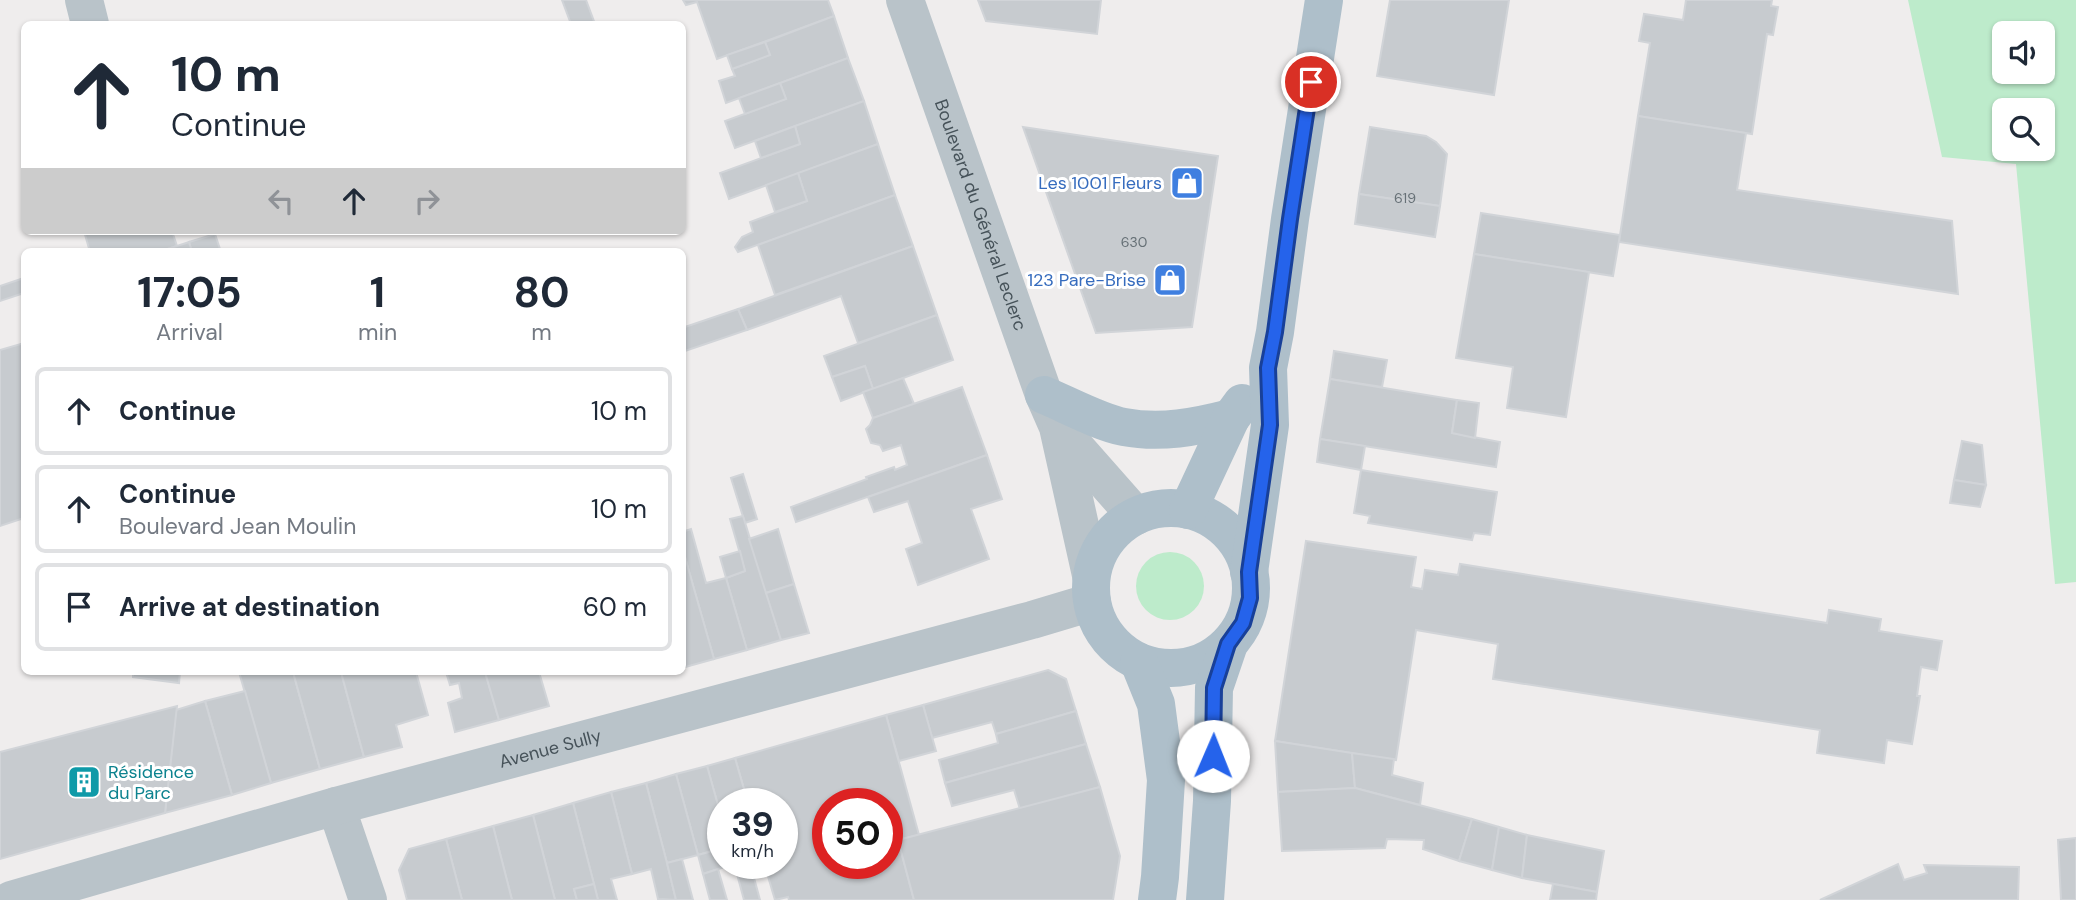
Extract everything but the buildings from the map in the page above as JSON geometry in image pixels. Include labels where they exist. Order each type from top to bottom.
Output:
[{"type":"main road","points":[[1249,572],[1234,539],[1221,526],[1188,510],[1153,510],[1120,526],[1106,540],[1097,557],[1092,588],[1098,623],[1111,642],[1128,656],[1139,662],[1170,669],[1191,666],[1211,658],[1228,644],[1243,623],[1250,598],[1249,572],[1270,425],[1268,368],[1324,0]]},
{"type":"main road","points":[[1188,510],[1231,418],[1268,368]]},
{"type":"main road","points":[[1051,411],[1121,427],[1168,430],[1192,428],[1231,418]]},
{"type":"main road","points":[[1205,900],[1212,801],[1214,688],[1228,644]]},
{"type":"main road","points":[[1139,662],[1156,704],[1166,780],[1157,900]]},
{"type":"street","points":[[84,0],[89,21]]},
{"type":"street","name":"Boulevard du Général Leclerc","points":[[905,0],[1051,411],[1092,588]]},
{"type":"street","name":"Boulevard du Général Leclerc","points":[[1051,411],[1136,516]]},
{"type":"street","name":"Avenue Sully","points":[[11,900],[336,806],[1019,623],[1092,588]]},
{"type":"street","points":[[336,806],[368,900]]},
{"type":"green space","points":[[1908,0],[2076,0],[2076,582],[2055,584],[2016,164],[1942,157]]},
{"type":"green space","points":[[1170,552],[1183,555],[1194,562],[1201,573],[1204,586],[1201,599],[1194,610],[1183,617],[1170,620],[1157,617],[1146,610],[1139,599],[1136,586],[1139,573],[1146,562],[1157,555]]},
{"type":"place","name":"Les 1001 Fleurs","points":[[1187,183]]},
{"type":"place","name":"123 Pare-Brise","points":[[1170,280]]},
{"type":"place","name":"Résidence du Parc","points":[[84,782]]},
{"type":"route","points":[[1213,756],[1214,688],[1228,644],[1243,623],[1250,598],[1249,572],[1270,425],[1268,368],[1311,82]]}]
